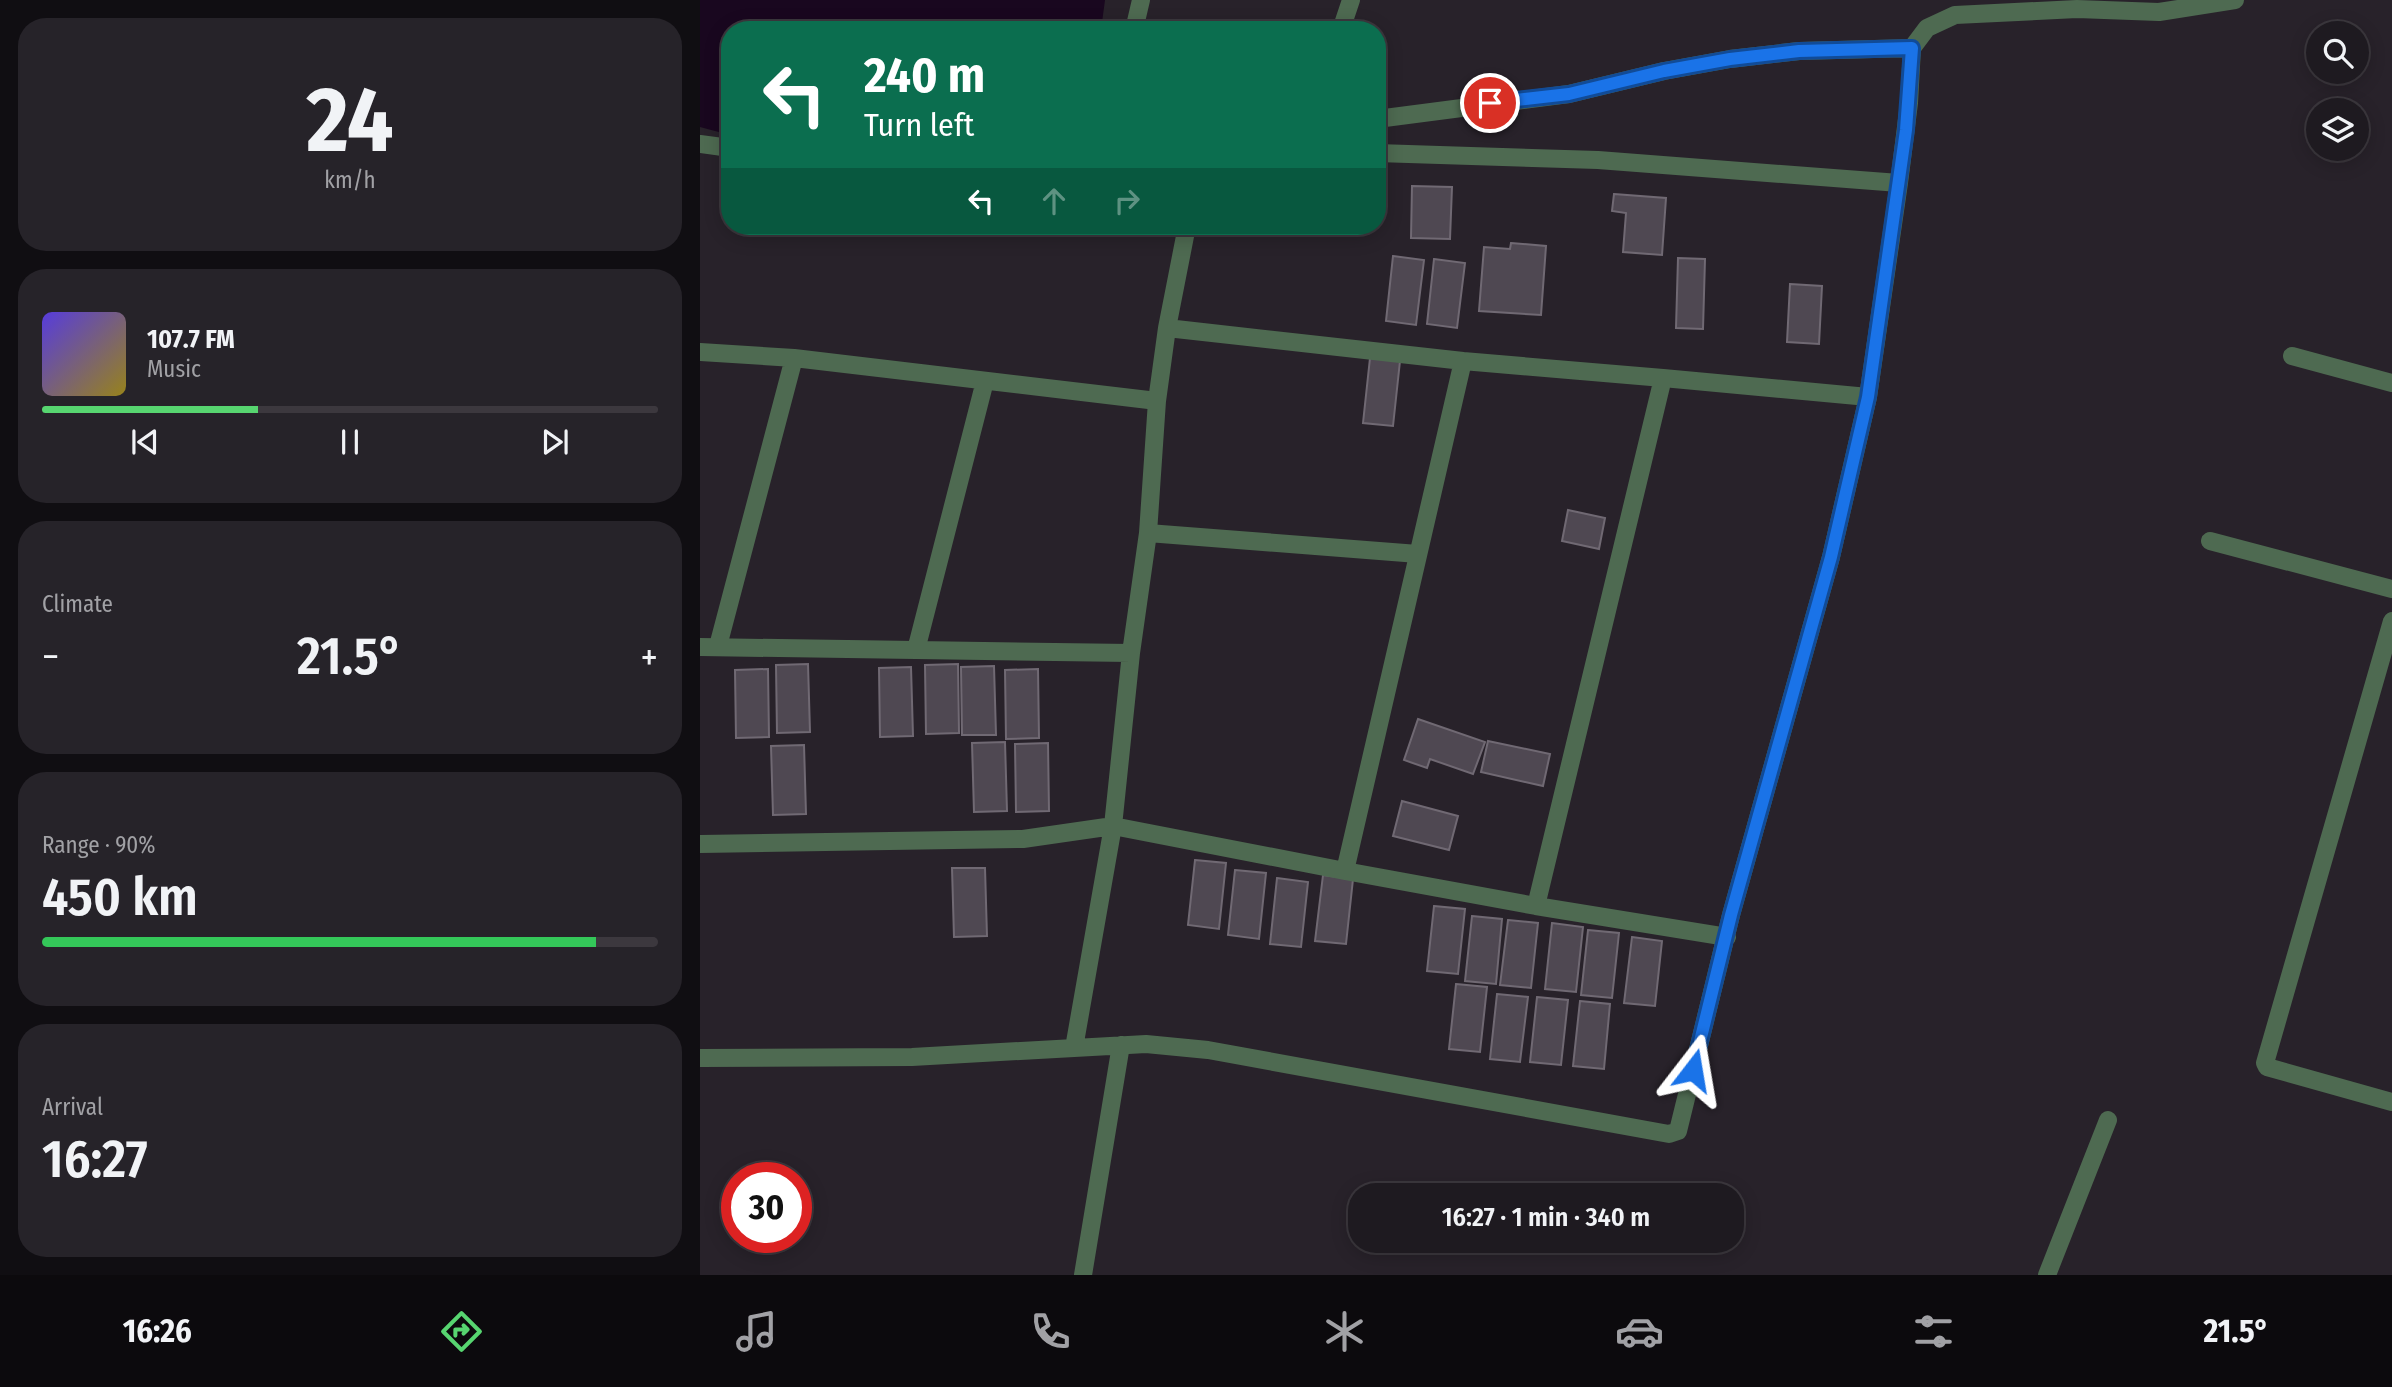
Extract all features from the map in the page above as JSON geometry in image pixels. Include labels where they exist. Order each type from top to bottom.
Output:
[{"type":"street","points":[[1136,21],[1141,0]]},
{"type":"street","points":[[1344,21],[1351,0]]},
{"type":"street","points":[[700,1058],[912,1057],[1146,1044],[1208,1050],[1669,1134],[1678,1131],[1731,915],[1831,557],[1868,397],[1899,183],[1909,103],[1912,48],[1927,28],[1955,15],[2077,9],[2159,12],[2235,0]]},
{"type":"street","points":[[1386,118],[1569,94],[1664,71],[1730,59],[1799,51],[1912,48]]},
{"type":"street","points":[[700,144],[721,147]]},
{"type":"street","points":[[1386,153],[1598,160],[1899,183]]},
{"type":"street","points":[[1074,1048],[1113,826],[1132,653],[1149,533],[1157,401],[1167,328],[1185,235]]},
{"type":"street","points":[[1167,328],[1463,361],[1868,397]]},
{"type":"street","points":[[700,352],[794,358],[1157,401]]},
{"type":"street","points":[[2292,356],[2392,383]]},
{"type":"street","points":[[794,358],[709,647],[1132,653]]},
{"type":"street","points":[[1346,871],[1463,361]]},
{"type":"street","points":[[1536,906],[1663,378]]},
{"type":"street","points":[[916,650],[985,381]]},
{"type":"street","points":[[1149,533],[1418,554]]},
{"type":"street","points":[[2210,541],[2392,589]]},
{"type":"street","points":[[2392,621],[2265,1063],[2266,1067],[2392,1102]]},
{"type":"street","points":[[700,844],[1023,839],[1113,826],[1536,906],[1727,937]]},
{"type":"street","points":[[1083,1275],[1121,1045]]},
{"type":"street","points":[[2048,1275],[2108,1120]]},
{"type":"shaded area","points":[[700,0],[1105,0],[1102,21],[721,21],[721,133],[700,127]]},
{"type":"building","points":[[1412,186],[1452,187],[1450,239],[1411,238]]},
{"type":"building","points":[[1614,194],[1666,198],[1662,255],[1623,252],[1626,213],[1612,211]]},
{"type":"building","points":[[1511,243],[1546,246],[1541,315],[1479,311],[1484,247],[1510,249]]},
{"type":"building","points":[[1393,256],[1424,260],[1416,325],[1386,321]]},
{"type":"building","points":[[1678,258],[1705,259],[1703,329],[1676,328]]},
{"type":"building","points":[[1434,259],[1465,263],[1457,328],[1427,324]]},
{"type":"building","points":[[1790,284],[1822,286],[1819,344],[1787,342]]},
{"type":"building","points":[[1370,358],[1400,361],[1393,426],[1363,423]]},
{"type":"building","points":[[1568,510],[1605,518],[1599,549],[1562,541]]},
{"type":"building","points":[[808,664],[810,732],[777,733],[776,665]]},
{"type":"building","points":[[958,664],[959,733],[926,734],[925,665]]},
{"type":"building","points":[[994,666],[996,735],[962,735],[961,667]]},
{"type":"building","points":[[911,667],[913,736],[880,737],[879,668]]},
{"type":"building","points":[[768,669],[769,737],[736,738],[735,670]]},
{"type":"building","points":[[1038,669],[1039,738],[1006,739],[1005,670]]},
{"type":"building","points":[[1418,719],[1485,742],[1473,774],[1430,759],[1427,768],[1404,760]]},
{"type":"building","points":[[1488,741],[1550,754],[1543,786],[1481,772]]},
{"type":"building","points":[[1005,742],[1007,811],[974,812],[972,743]]},
{"type":"building","points":[[1048,743],[1049,811],[1016,812],[1015,744]]},
{"type":"building","points":[[804,745],[806,814],[773,815],[771,746]]},
{"type":"building","points":[[1402,801],[1458,816],[1449,850],[1393,836]]},
{"type":"building","points":[[1195,860],[1226,863],[1219,929],[1188,925]]},
{"type":"building","points":[[952,868],[985,868],[987,936],[954,937]]},
{"type":"building","points":[[1235,870],[1266,873],[1259,939],[1228,935]]},
{"type":"building","points":[[1323,875],[1353,879],[1346,944],[1315,941]]},
{"type":"building","points":[[1277,878],[1308,882],[1301,947],[1270,944]]},
{"type":"building","points":[[1434,906],[1465,909],[1458,974],[1427,971]]},
{"type":"building","points":[[1472,916],[1502,919],[1496,984],[1465,981]]},
{"type":"building","points":[[1508,920],[1538,923],[1531,988],[1500,985]]},
{"type":"building","points":[[1552,923],[1583,927],[1576,992],[1545,989]]},
{"type":"building","points":[[1588,930],[1619,933],[1612,998],[1581,995]]},
{"type":"building","points":[[1632,937],[1662,941],[1655,1006],[1624,1003]]},
{"type":"building","points":[[1456,984],[1487,987],[1480,1052],[1449,1049]]},
{"type":"building","points":[[1497,994],[1528,997],[1520,1062],[1490,1059]]},
{"type":"building","points":[[1537,997],[1568,1000],[1561,1065],[1530,1062]]},
{"type":"building","points":[[1580,1001],[1610,1004],[1604,1069],[1573,1066]]},
{"type":"route","points":[[1490,103],[1569,94],[1664,71],[1730,59],[1799,51],[1912,48],[1906,130],[1868,397],[1831,557],[1731,915],[1693,1070]]}]
